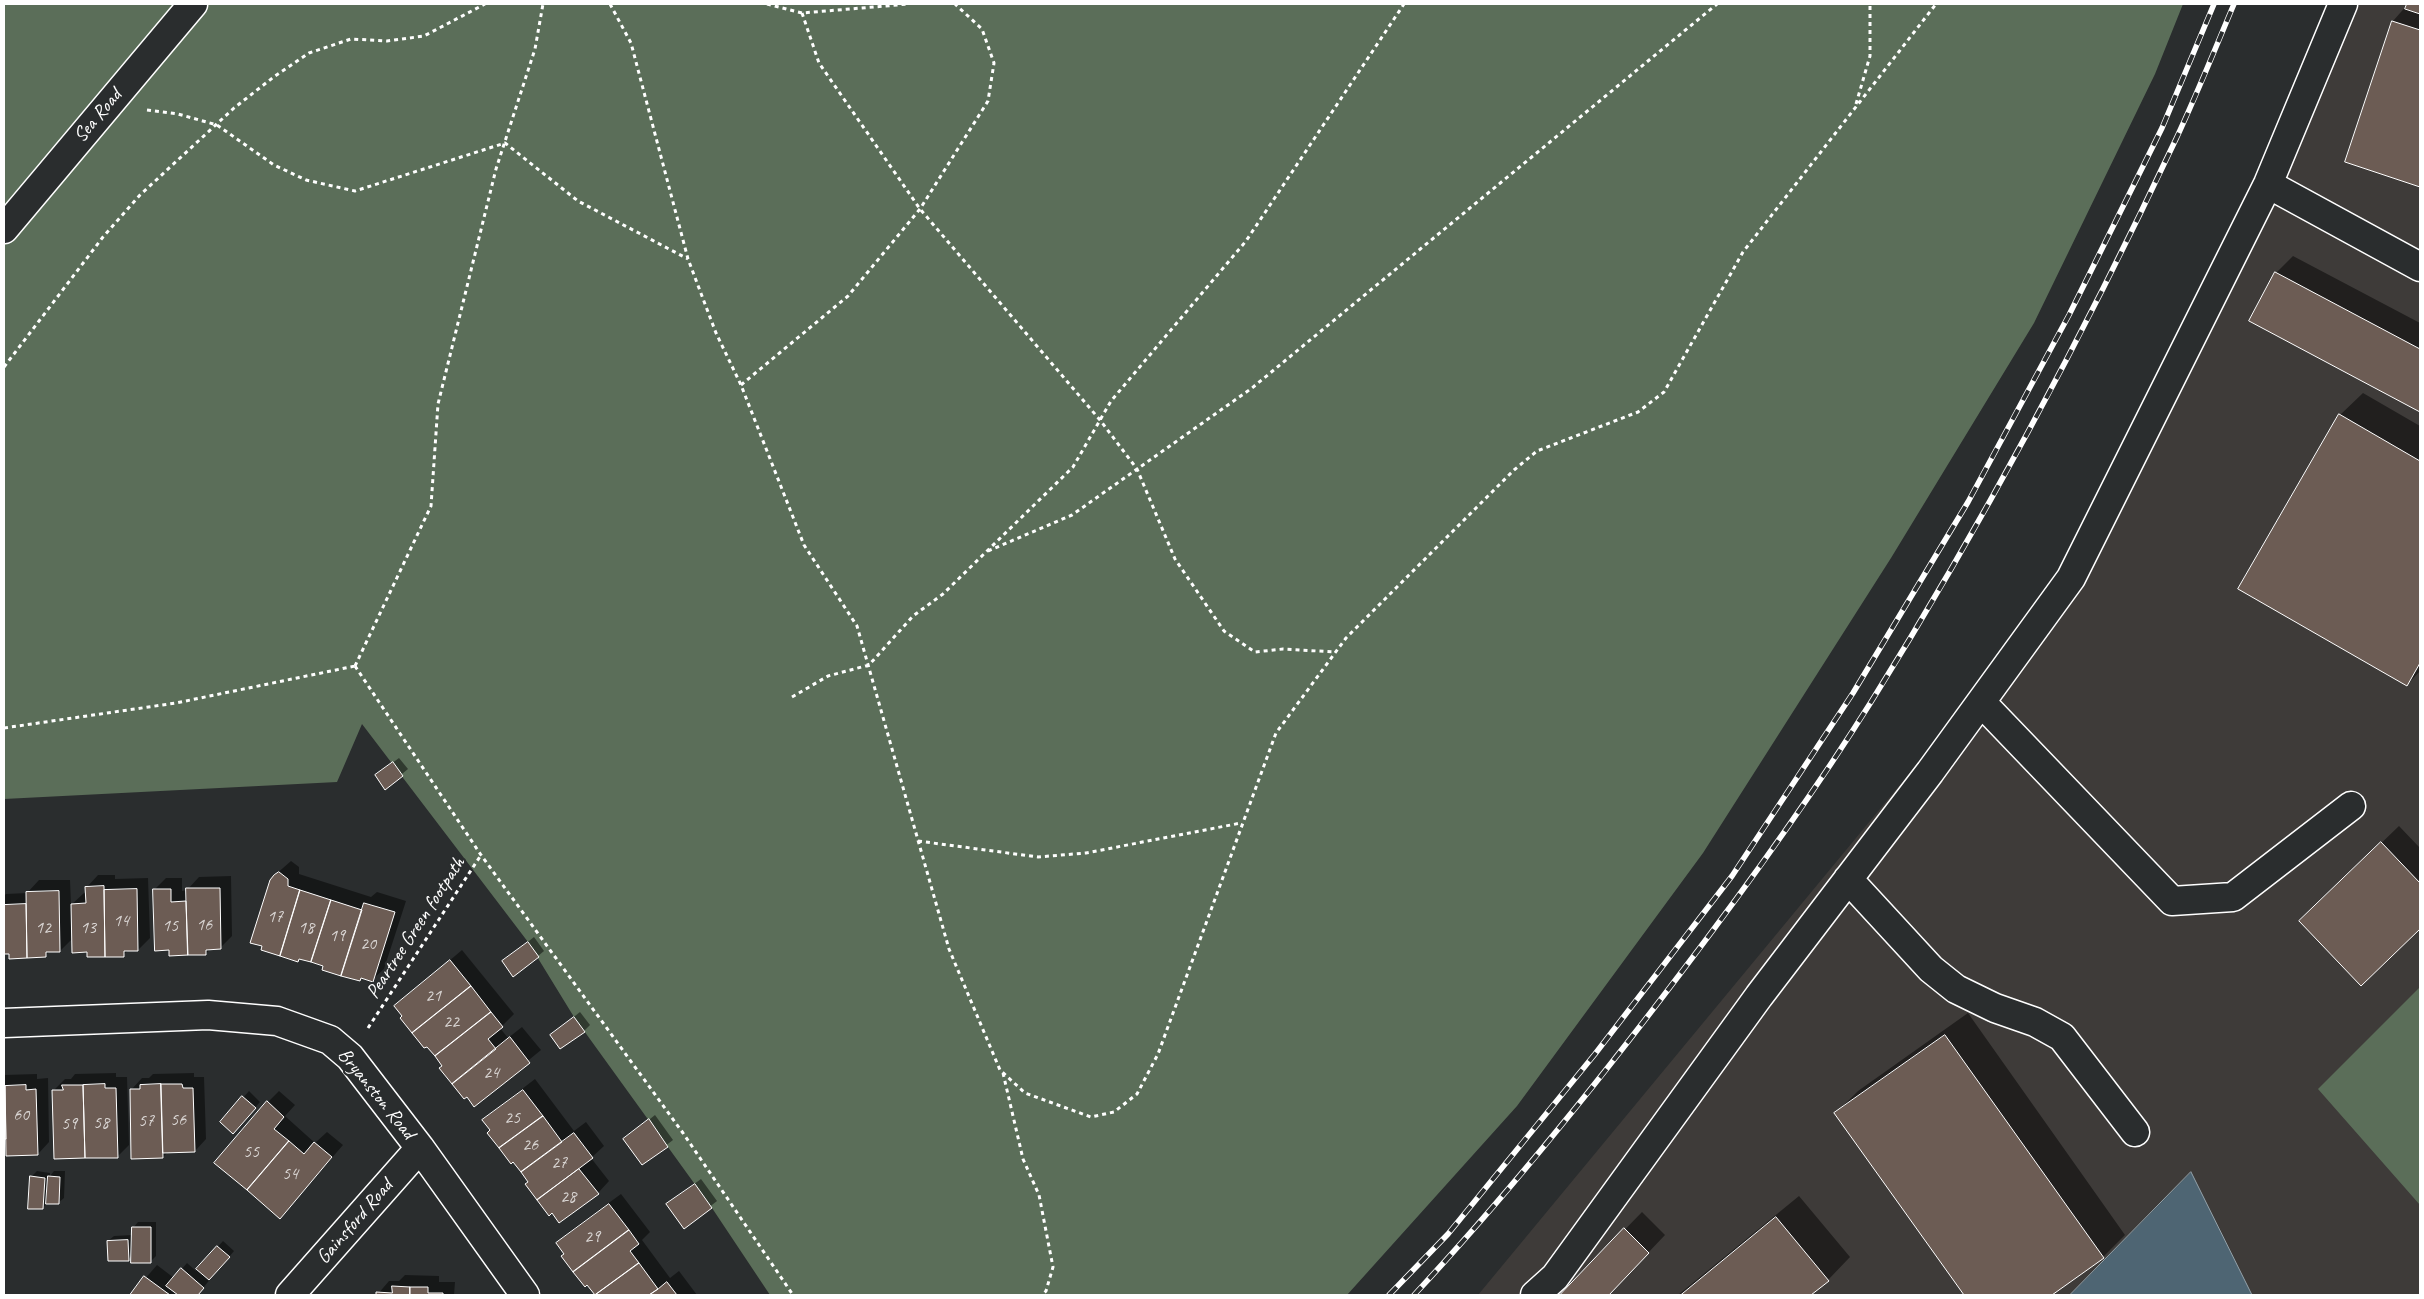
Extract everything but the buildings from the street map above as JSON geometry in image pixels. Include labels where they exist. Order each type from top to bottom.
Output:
[{"type":"street","name":"Sea Road","points":[[4,229],[193,4]]},
{"type":"street","points":[[1535,1295],[1555,1277],[1759,996],[1981,702],[2071,578],[2268,184],[2343,4]]},
{"type":"street","points":[[2268,184],[2420,267]]},
{"type":"street","points":[[1981,702],[2172,901],[2233,897],[2351,806]]},
{"type":"street","points":[[1848,880],[1931,969],[1956,989],[1995,1008],[2035,1022],[2062,1037],[2135,1132]]},
{"type":"street","name":"Bryanston Road","points":[[4,1023],[208,1016],[277,1021],[330,1040],[350,1057],[420,1148],[525,1295]]},
{"type":"street","name":"Gainsford Road","points":[[290,1295],[420,1148]]},
{"type":"path","points":[[4,367],[102,237],[140,195],[234,108],[309,53],[351,39],[387,41],[424,36],[485,4]]},
{"type":"path","points":[[4,728],[176,703],[355,666],[431,506],[438,404],[496,169],[535,49],[543,4]]},
{"type":"path","points":[[610,4],[631,43],[688,259],[716,332],[742,385],[804,546],[856,626],[869,665],[949,949],[1003,1072],[1023,1158],[1039,1196],[1053,1267],[1046,1291],[1042,1295]]},
{"type":"path","points":[[766,4],[802,13],[909,4]]},
{"type":"path","points":[[742,385],[848,296],[920,209],[988,101],[994,64],[982,29],[955,4]]},
{"type":"path","points":[[792,697],[828,676],[869,665],[913,616],[943,594],[1073,467],[1111,401],[1246,241],[1404,4]]},
{"type":"path","points":[[986,552],[1072,515],[1252,388],[1717,4]]},
{"type":"path","points":[[1856,106],[1870,56],[1870,4]]},
{"type":"path","points":[[1003,1072],[1025,1093],[1092,1117],[1114,1112],[1136,1094],[1158,1054],[1276,734],[1335,652],[1346,638],[1514,470],[1537,451],[1638,412],[1664,392],[1743,252],[1936,4]]},
{"type":"path","points":[[802,13],[819,63],[920,209],[1100,420],[1137,468],[1175,559],[1224,631],[1255,652],[1283,649],[1335,652]]},
{"type":"path","points":[[119,91],[150,112],[178,114],[217,125],[282,169],[306,180],[355,190],[505,143]]},
{"type":"path","points":[[505,143],[578,201],[688,259]]},
{"type":"path","name":"Peartree Green footpath","points":[[350,1057],[481,854],[355,666]]},
{"type":"path","points":[[918,841],[1038,857],[1086,854],[1242,823]]},
{"type":"path","points":[[481,854],[683,1133],[793,1295]]},
{"type":"shaded area","points":[[2343,4],[2420,4],[2420,1295],[2252,1295],[2191,1172],[2070,1295],[1478,1295],[2071,578]]},
{"type":"green space","points":[[4,4],[2183,4],[2155,74],[2034,323],[1891,558],[1703,853],[1517,1106],[1347,1295],[770,1295],[712,1208],[574,1017],[528,942],[362,724],[337,782],[4,799]]},
{"type":"green space","points":[[2420,987],[2420,1205],[2318,1089]]},
{"type":"water","points":[[2191,1172],[2252,1295],[2070,1295]]},
{"type":"railway","points":[[1389,1295],[1448,1234],[1595,1054],[1732,876],[1853,693],[1968,502],[2069,315],[2162,128],[2214,4]]},
{"type":"railway","points":[[1414,1295],[1518,1178],[1648,1015],[1730,908],[1826,772],[1871,702],[1954,565],[2032,425],[2106,283],[2176,139],[2234,4]]}]
